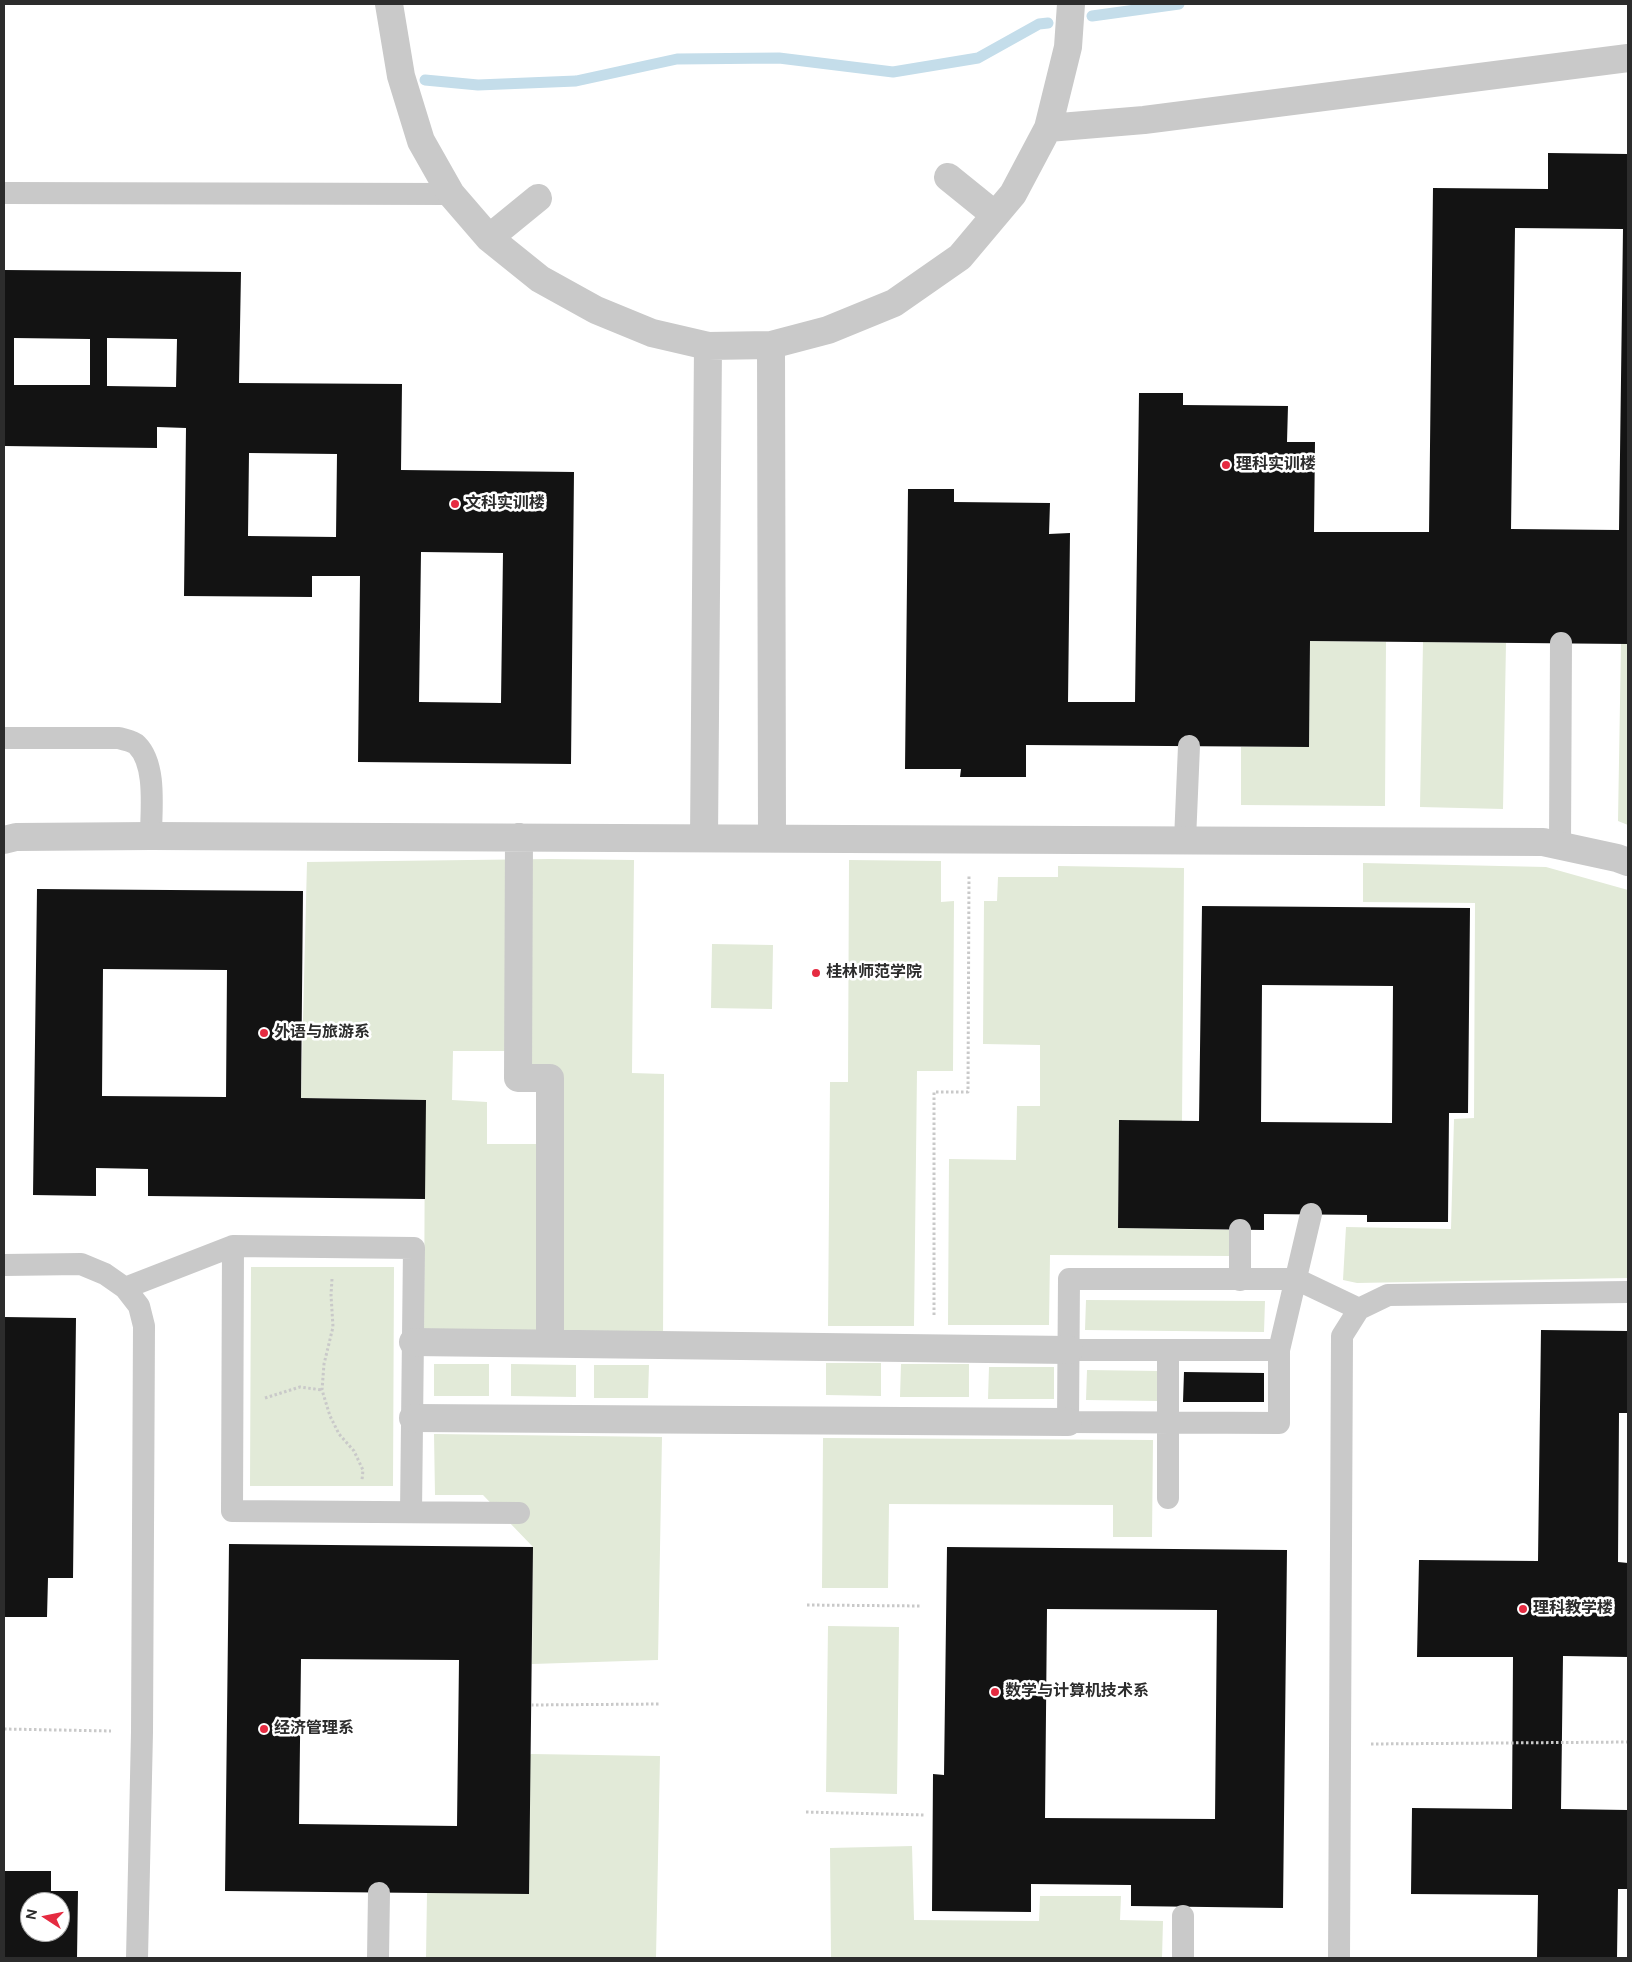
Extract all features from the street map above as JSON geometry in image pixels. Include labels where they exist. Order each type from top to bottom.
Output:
[{"type":"street","points":[[390,4],[401,76],[421,141],[451,194],[489,238],[540,279],[596,310],[652,333],[708,346],[771,345],[828,330],[894,303],[960,256],[1013,194],[1048,128],[1068,47],[1070,4]]},
{"type":"street","points":[[1048,128],[1144,120],[1628,58]]},
{"type":"street","points":[[948,177],[995,215]]},
{"type":"street","points":[[489,238],[538,198]]},
{"type":"street","points":[[771,345],[772,838]]},
{"type":"street","points":[[704,838],[708,346]]},
{"type":"street","points":[[4,840],[16,836],[151,836],[1542,842],[1628,862]]},
{"type":"street","points":[[519,837],[518,1078],[550,1078],[550,1343]]},
{"type":"street","points":[[414,1342],[1069,1350]]},
{"type":"street","points":[[412,1418],[1068,1422]]},
{"type":"lane","points":[[4,193],[451,194]]},
{"type":"lane","points":[[1560,845],[1561,643]]},
{"type":"lane","points":[[4,738],[119,738],[133,742],[144,756],[151,776],[151,836]]},
{"type":"lane","points":[[1186,840],[1189,746]]},
{"type":"lane","points":[[1311,1214],[1296,1279],[1279,1350],[1279,1423],[1068,1422],[1069,1279],[1296,1279],[1359,1309]]},
{"type":"lane","points":[[1240,1230],[1240,1280]]},
{"type":"lane","points":[[233,1246],[232,1511],[519,1512]]},
{"type":"lane","points":[[124,1288],[233,1246],[414,1248],[411,1512]]},
{"type":"lane","points":[[4,1265],[81,1264],[106,1274],[124,1288],[139,1306],[144,1326],[142,1732],[137,1958]]},
{"type":"lane","points":[[1339,1958],[1342,1336],[1359,1309],[1388,1295],[1628,1292]]},
{"type":"lane","points":[[1069,1350],[1279,1350]]},
{"type":"lane","points":[[1168,1350],[1168,1498]]},
{"type":"lane","points":[[378,1958],[379,1893]]},
{"type":"lane","points":[[1183,1916],[1183,1958]]},
{"type":"path","points":[[934,1348],[934,1092],[968,1092],[969,840]]},
{"type":"path","points":[[337,1247],[331,1295],[333,1327],[324,1364],[322,1390],[330,1416],[339,1434],[354,1450],[364,1470],[355,1512]]},
{"type":"path","points":[[232,1407],[300,1387],[322,1390]]},
{"type":"path","points":[[807,1605],[922,1606]]},
{"type":"path","points":[[532,1705],[660,1704]]},
{"type":"path","points":[[4,1728],[142,1732]]},
{"type":"path","points":[[1341,1744],[1628,1742]]},
{"type":"path","points":[[806,1812],[926,1815]]},
{"type":"green space","points":[[1310,641],[1386,642],[1385,806],[1241,805],[1241,747],[1309,747]]},
{"type":"green space","points":[[1423,642],[1506,643],[1503,809],[1420,807]]},
{"type":"green space","points":[[1621,643],[1628,644],[1628,825],[1618,821]]},
{"type":"green space","points":[[550,859],[634,860],[632,1073],[664,1074],[663,1344],[424,1340],[425,1100],[301,1098],[307,862]],"holes":[[[453,1051],[513,1051],[550,1078],[550,1144],[487,1144],[487,1102],[452,1100]]]},
{"type":"green space","points":[[849,860],[941,861],[941,902],[954,901],[953,1071],[917,1071],[914,1326],[828,1326],[830,1082],[848,1082]]},
{"type":"green space","points":[[1363,863],[1546,867],[1628,890],[1628,1278],[1357,1283],[1343,1280],[1346,1227],[1451,1229],[1454,1119],[1474,1118],[1475,903],[1363,902]]},
{"type":"green space","points":[[1058,866],[1184,868],[1182,1121],[1119,1120],[1118,1228],[1230,1230],[1230,1256],[1050,1255],[1049,1325],[948,1325],[949,1159],[1016,1160],[1017,1106],[1040,1106],[1040,1045],[983,1044],[984,901],[997,901],[998,877],[1058,877]]},
{"type":"green space","points":[[712,944],[773,945],[772,1009],[711,1008]]},
{"type":"green space","points":[[251,1267],[394,1267],[393,1486],[250,1486]]},
{"type":"green space","points":[[1086,1300],[1265,1301],[1264,1332],[1085,1330]]},
{"type":"green space","points":[[826,1363],[881,1363],[881,1396],[826,1395]]},
{"type":"green space","points":[[434,1364],[489,1364],[489,1396],[434,1396]]},
{"type":"green space","points":[[511,1364],[576,1365],[576,1397],[511,1396]]},
{"type":"green space","points":[[901,1364],[969,1364],[969,1397],[900,1397]]},
{"type":"green space","points":[[594,1365],[649,1365],[648,1398],[594,1398]]},
{"type":"green space","points":[[989,1367],[1054,1367],[1054,1399],[988,1399]]},
{"type":"green space","points":[[1087,1370],[1159,1371],[1159,1401],[1086,1400]]},
{"type":"green space","points":[[434,1434],[662,1437],[658,1660],[532,1664],[533,1547],[483,1495],[435,1495]]},
{"type":"green space","points":[[823,1438],[1153,1440],[1152,1537],[1113,1537],[1113,1505],[889,1504],[888,1588],[822,1588]]},
{"type":"green space","points":[[828,1626],[899,1627],[897,1794],[826,1792]]},
{"type":"green space","points":[[531,1754],[660,1756],[656,1958],[426,1958],[427,1893]]},
{"type":"green space","points":[[912,1846],[914,1920],[1039,1921],[1040,1896],[1121,1896],[1120,1920],[1163,1921],[1162,1958],[831,1958],[830,1848]]},
{"type":"building","name":"理科实训楼","points":[[1548,153],[1628,154],[1628,644],[1310,641],[1309,747],[1026,745],[1026,777],[960,777],[961,769],[905,769],[908,489],[954,489],[954,502],[1050,503],[1049,534],[1070,533],[1068,702],[1135,702],[1139,393],[1183,393],[1183,405],[1288,406],[1287,442],[1315,442],[1314,532],[1429,532],[1433,188],[1548,189]],"holes":[[[1515,228],[1623,229],[1619,530],[1511,529]]]},
{"type":"building","name":"文科实训楼","points":[[4,270],[241,272],[239,383],[402,384],[401,470],[574,472],[571,764],[358,762],[360,576],[312,576],[312,597],[184,596],[186,428],[157,427],[157,448],[4,446]],"holes":[[[14,338],[90,339],[90,385],[14,385]],[[107,338],[177,339],[176,387],[107,386]],[[249,453],[337,454],[336,537],[248,536]],[[421,552],[503,553],[501,703],[419,702]]]},
{"type":"building","name":"外语与旅游系","points":[[37,889],[303,891],[301,1098],[426,1100],[425,1199],[148,1196],[148,1169],[96,1168],[96,1196],[33,1195]],"holes":[[[103,969],[227,970],[226,1097],[102,1096]]]},
{"type":"building","points":[[1202,906],[1470,908],[1468,1113],[1449,1113],[1448,1222],[1367,1222],[1367,1215],[1264,1214],[1264,1230],[1118,1228],[1119,1120],[1199,1121]],"holes":[[[1262,985],[1393,986],[1392,1123],[1261,1122]]]},
{"type":"building","points":[[4,1317],[76,1318],[73,1578],[48,1578],[47,1617],[4,1617]]},
{"type":"building","name":"理科教学楼","points":[[1541,1330],[1628,1331],[1628,1413],[1619,1413],[1618,1562],[1628,1563],[1628,1657],[1563,1656],[1561,1809],[1628,1810],[1628,1889],[1618,1889],[1617,1958],[1537,1958],[1538,1895],[1411,1894],[1412,1808],[1512,1809],[1513,1657],[1417,1657],[1419,1560],[1538,1561]]},
{"type":"building","points":[[1184,1372],[1264,1373],[1264,1402],[1183,1402]]},
{"type":"building","name":"经济管理系","points":[[229,1544],[533,1547],[529,1894],[225,1891]],"holes":[[[301,1659],[459,1660],[457,1826],[299,1824]]]},
{"type":"building","name":"数学与计算机技术系","points":[[947,1547],[1287,1550],[1283,1908],[1131,1906],[1131,1885],[1031,1884],[1031,1912],[932,1911],[933,1774],[944,1775]],"holes":[[[1047,1609],[1217,1610],[1215,1819],[1045,1818]]]},
{"type":"building","points":[[4,1871],[51,1871],[51,1891],[78,1891],[77,1958],[4,1958]]},
{"type":"waterway","points":[[1092,16],[1179,4]]},
{"type":"waterway","points":[[425,80],[478,85],[576,81],[677,59],[779,58],[893,72],[978,58],[1039,24],[1048,23]]},
{"type":"place","name":"理科实训楼","points":[[1226,465]]},
{"type":"place","name":"文科实训楼","points":[[455,504]]},
{"type":"place","name":"桂林师范学院","points":[[816,973]]},
{"type":"place","name":"外语与旅游系","points":[[264,1033]]},
{"type":"place","name":"理科教学楼","points":[[1523,1609]]},
{"type":"place","name":"数学与计算机技术系","points":[[995,1692]]},
{"type":"place","name":"经济管理系","points":[[264,1729]]}]
